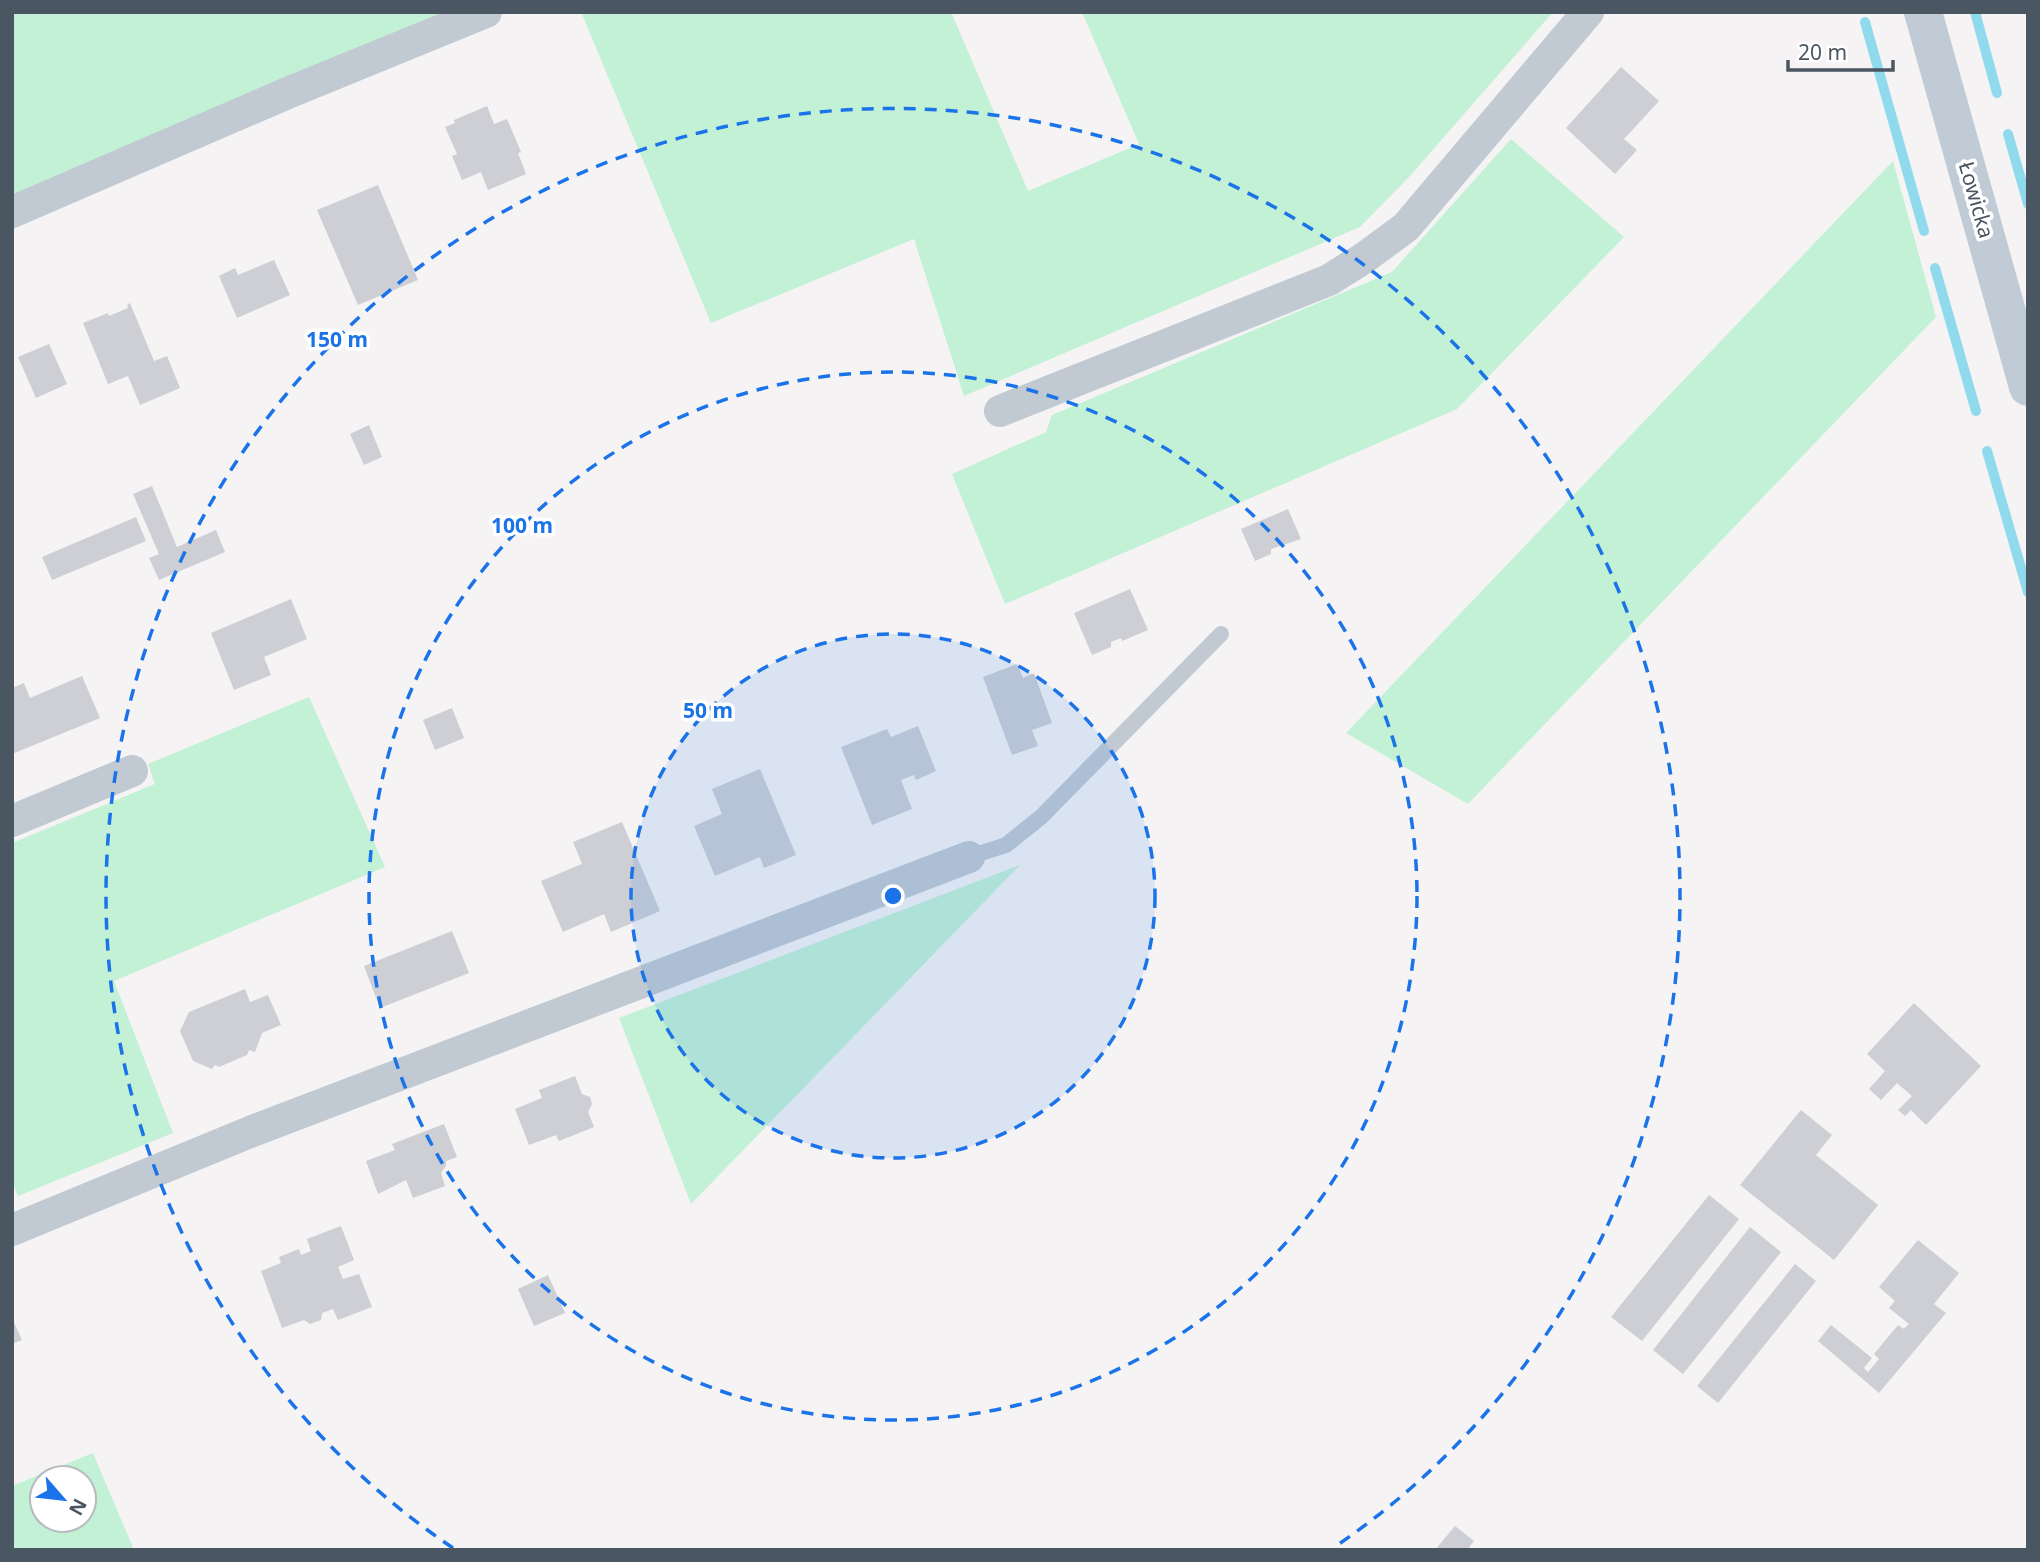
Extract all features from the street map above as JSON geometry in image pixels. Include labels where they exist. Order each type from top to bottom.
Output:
[{"type":"street","points":[[12,212],[290,92],[486,12]]},
{"type":"street","points":[[1000,411],[1329,280],[1364,258],[1406,227],[1588,12]]},
{"type":"street","name":"Łowicka","points":[[1923,12],[2028,387]]},
{"type":"street","points":[[12,821],[132,771]]},
{"type":"street","points":[[12,1230],[276,1122],[969,857]]},
{"type":"lane","points":[[969,857],[1006,845],[1041,817],[1221,634]]},
{"type":"green space","points":[[12,12],[458,12],[12,199]]},
{"type":"green space","points":[[581,12],[951,12],[1028,191],[1139,144],[1082,12],[1553,12],[1409,177],[1360,227],[964,396],[914,239],[711,323]]},
{"type":"green space","points":[[1511,139],[1624,237],[1457,409],[1005,604],[952,474],[1046,432],[1052,415],[1392,272]]},
{"type":"green space","points":[[1893,161],[1936,317],[1468,804],[1346,733]]},
{"type":"green space","points":[[309,697],[385,867],[114,981],[173,1133],[18,1196],[12,1182],[12,843],[155,784],[148,764]]},
{"type":"green space","points":[[1020,865],[691,1204],[619,1018]]},
{"type":"green space","points":[[93,1453],[98,1464],[66,1464]]},
{"type":"green space","points":[[98,1465],[134,1550],[12,1550],[12,1486],[28,1479],[28,1534],[98,1534]]},
{"type":"building","points":[[1621,67],[1659,101],[1624,139],[1637,150],[1615,174],[1566,128]]},
{"type":"building","points":[[487,106],[494,124],[507,119],[521,152],[518,153],[526,174],[488,190],[481,172],[462,180],[452,156],[457,154],[445,127],[455,123],[454,120]]},
{"type":"building","points":[[378,185],[418,280],[358,305],[317,210]]},
{"type":"building","points":[[274,260],[290,295],[237,318],[219,276],[235,268],[238,275]]},
{"type":"building","points":[[130,303],[154,361],[167,356],[180,388],[140,405],[128,376],[108,384],[83,323],[128,308]]},
{"type":"building","points":[[49,344],[67,384],[36,398],[18,357]]},
{"type":"building","points":[[369,425],[382,457],[364,465],[350,434]]},
{"type":"building","points":[[152,486],[177,547],[216,530],[225,552],[159,580],[149,558],[159,554],[133,494]]},
{"type":"building","points":[[1288,509],[1301,539],[1271,549],[1271,554],[1255,561],[1241,529]]},
{"type":"building","points":[[136,517],[146,541],[52,580],[42,557]]},
{"type":"building","points":[[1130,589],[1148,630],[1122,641],[1121,638],[1111,642],[1111,647],[1092,655],[1074,613]]},
{"type":"building","points":[[291,599],[307,639],[264,657],[271,675],[234,690],[211,633]]},
{"type":"building","points":[[1017,664],[1023,678],[1034,673],[1052,723],[1032,730],[1038,746],[1012,755],[983,677]]},
{"type":"building","points":[[82,676],[100,718],[12,754],[12,688],[24,683],[30,698]]},
{"type":"building","points":[[452,708],[464,738],[435,750],[423,720]]},
{"type":"building","points":[[918,726],[936,771],[916,780],[914,775],[901,780],[912,809],[872,825],[841,747],[887,729],[891,737]]},
{"type":"building","points":[[760,769],[796,855],[764,868],[760,857],[715,876],[694,826],[722,814],[712,789]]},
{"type":"building","points":[[622,822],[660,911],[611,932],[604,914],[563,932],[541,881],[582,864],[573,842]]},
{"type":"building","points":[[452,931],[469,973],[380,1008],[364,966]]},
{"type":"building","points":[[245,989],[250,1002],[268,995],[281,1025],[262,1033],[255,1052],[249,1050],[247,1055],[219,1067],[215,1065],[212,1069],[193,1061],[180,1031],[189,1012]]},
{"type":"building","points":[[1914,1003],[1981,1066],[1926,1125],[1911,1110],[1905,1116],[1898,1110],[1912,1096],[1897,1083],[1881,1100],[1869,1089],[1885,1071],[1867,1054]]},
{"type":"building","points":[[575,1076],[582,1094],[590,1097],[592,1104],[588,1112],[594,1127],[559,1141],[556,1135],[529,1145],[515,1109],[542,1098],[539,1090]]},
{"type":"building","points":[[1801,1110],[1832,1135],[1816,1155],[1878,1205],[1834,1260],[1740,1185]]},
{"type":"building","points":[[444,1124],[457,1157],[446,1161],[441,1173],[445,1186],[413,1198],[406,1180],[378,1194],[366,1161],[395,1150],[392,1144]]},
{"type":"building","points":[[1709,1195],[1739,1219],[1642,1341],[1611,1317]]},
{"type":"building","points":[[341,1226],[354,1260],[338,1267],[343,1279],[359,1274],[372,1307],[338,1320],[333,1309],[322,1313],[321,1320],[310,1324],[304,1320],[282,1328],[261,1271],[281,1263],[279,1257],[299,1249],[301,1255],[311,1251],[307,1239]]},
{"type":"building","points":[[1750,1227],[1781,1252],[1683,1374],[1653,1350]]},
{"type":"building","points":[[1918,1240],[1959,1273],[1934,1304],[1946,1313],[1879,1393],[1818,1341],[1831,1325],[1872,1358],[1864,1368],[1868,1372],[1879,1359],[1874,1354],[1898,1325],[1904,1329],[1909,1324],[1889,1308],[1895,1301],[1879,1287]]},
{"type":"building","points":[[1795,1264],[1816,1281],[1718,1403],[1697,1386]]},
{"type":"building","points":[[548,1275],[565,1313],[534,1326],[518,1289]]},
{"type":"building","points":[[12,1318],[22,1340],[12,1344]]},
{"type":"building","points":[[1455,1526],[1474,1541],[1467,1550],[1435,1550]]},
{"type":"waterway","points":[[1975,12],[1997,93]]},
{"type":"waterway","points":[[1865,22],[1924,231]]},
{"type":"waterway","points":[[2008,134],[2028,204]]},
{"type":"waterway","points":[[1935,268],[1976,411]]},
{"type":"waterway","points":[[1987,451],[2028,592]]}]
